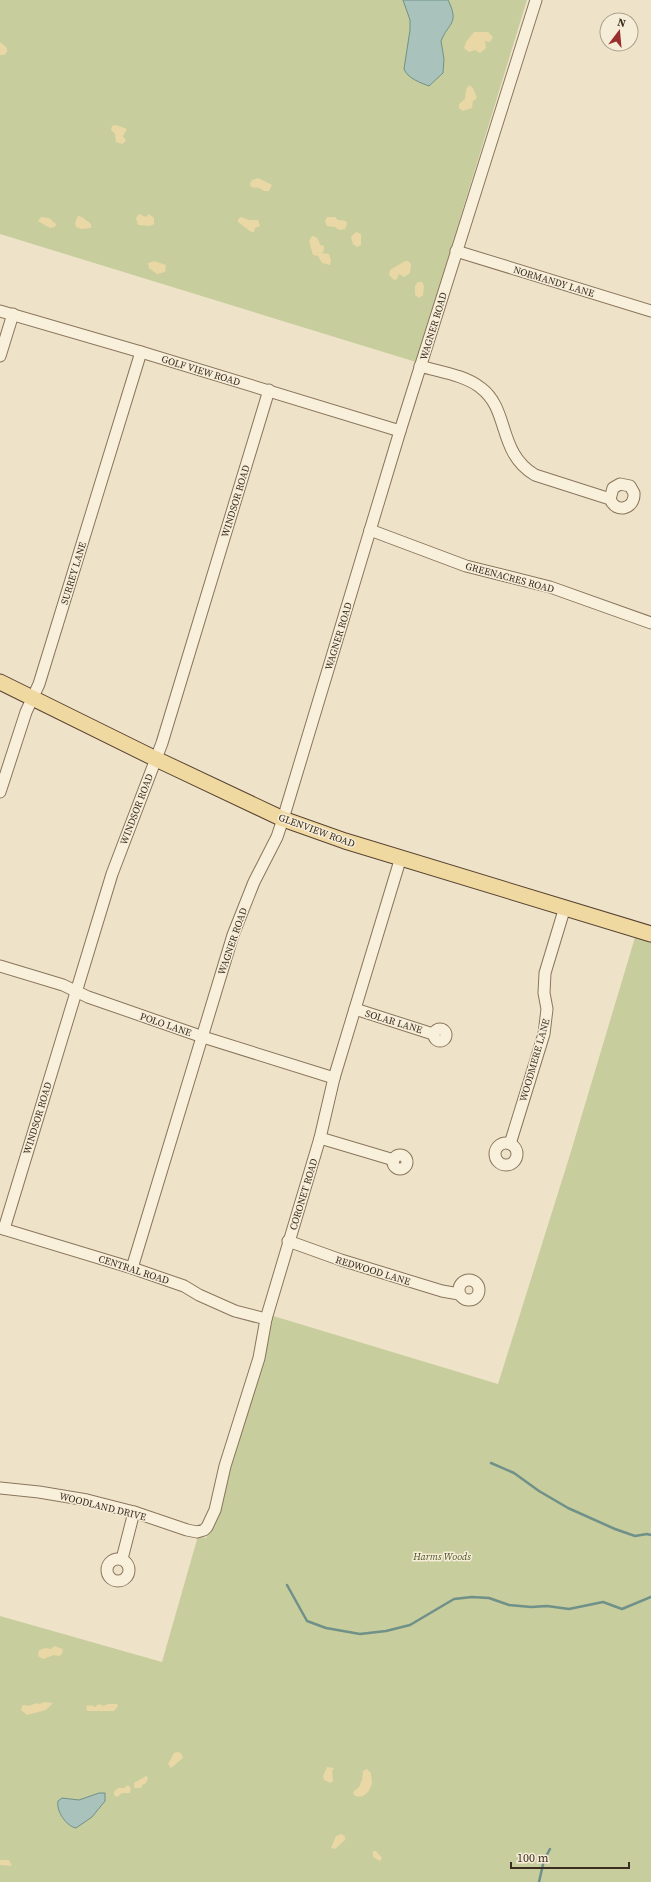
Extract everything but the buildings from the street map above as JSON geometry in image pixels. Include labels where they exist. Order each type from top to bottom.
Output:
[{"type":"main road","name":"GLENVIEW ROAD","points":[[0,682],[156,759],[283,819],[345,841],[651,934]]},
{"type":"street","name":"WAGNER ROAD","points":[[132,1268],[203,1037],[232,935],[254,882],[277,837],[283,819],[420,366],[536,0]]},
{"type":"street","name":"NORMANDY LANE","points":[[456,251],[651,311]]},
{"type":"street","name":"GOLF VIEW ROAD","points":[[0,311],[269,390],[400,431]]},
{"type":"street","points":[[0,356],[13,314]]},
{"type":"street","name":"SURREY LANE","points":[[0,792],[26,712],[39,684],[141,352]]},
{"type":"street","points":[[420,366],[461,378],[481,388],[494,403],[512,452],[525,469],[535,475],[610,499]]},
{"type":"street","name":"WINDSOR ROAD","points":[[2,1228],[118,855],[156,759],[269,390]]},
{"type":"street","name":"GREENACRES ROAD","points":[[370,530],[466,566],[550,587],[651,623]]},
{"type":"street","name":"CORONET ROAD","points":[[204,1530],[211,1520],[259,1358],[266,1319],[288,1241],[320,1138],[334,1078],[401,857]]},
{"type":"street","name":"WOODMERE LANE","points":[[510,1144],[544,1034],[547,1009],[544,993],[545,973],[565,907]]},
{"type":"street","name":"POLO LANE","points":[[0,966],[63,985],[88,997],[203,1037],[334,1078]]},
{"type":"street","name":"SOLAR LANE","points":[[355,1010],[434,1034]]},
{"type":"street","points":[[320,1138],[394,1160]]},
{"type":"street","name":"CENTRAL ROAD","points":[[2,1228],[132,1268],[184,1286],[199,1295],[235,1310],[266,1319]]},
{"type":"street","name":"REDWOOD LANE","points":[[288,1241],[341,1260],[442,1291],[459,1294]]},
{"type":"street","name":"WOODLAND DRIVE","points":[[0,1488],[68,1496],[134,1512],[187,1530],[197,1532],[204,1530]]},
{"type":"street","points":[[122,1559],[134,1512]]},
{"type":"green space","points":[[0,0],[527,0],[416,362],[0,234]]},
{"type":"green space","name":"Harms Woods","points":[[636,934],[651,938],[651,1882],[0,1882],[0,1616],[162,1662],[198,1536],[206,1538],[213,1525],[270,1315],[498,1384],[569,1158]]},
{"type":"sand","points":[[474,32],[488,32],[493,37],[490,42],[485,41],[486,48],[480,53],[475,50],[469,52],[464,48],[466,42]]},
{"type":"sand","points":[[0,42],[7,48],[7,52],[4,55],[0,55]]},
{"type":"sand","points":[[469,85],[473,88],[477,98],[473,101],[472,108],[463,111],[459,108],[459,104],[465,99],[466,90]]},
{"type":"sand","points":[[116,125],[127,129],[123,136],[126,141],[122,144],[116,142],[115,134],[111,130],[112,126]]},
{"type":"sand","points":[[258,178],[272,185],[269,191],[251,187],[250,184],[252,180]]},
{"type":"sand","points":[[139,214],[146,217],[149,214],[154,218],[154,224],[150,226],[138,225],[136,218]]},
{"type":"sand","points":[[78,216],[82,217],[91,224],[91,228],[81,229],[76,227],[75,223]]},
{"type":"sand","points":[[41,217],[49,218],[56,224],[55,227],[50,228],[38,221]]},
{"type":"sand","points":[[241,217],[249,220],[258,220],[260,226],[255,228],[254,232],[251,232],[238,222],[238,219]]},
{"type":"sand","points":[[327,217],[335,217],[338,220],[346,221],[347,224],[345,229],[339,230],[335,227],[327,226],[325,221]]},
{"type":"sand","points":[[356,232],[361,234],[361,245],[357,247],[353,244],[351,237]]},
{"type":"sand","points":[[312,236],[316,237],[320,245],[324,246],[322,253],[329,254],[331,261],[330,265],[322,263],[318,256],[313,255],[309,241]]},
{"type":"sand","points":[[154,261],[166,265],[165,272],[157,274],[149,268],[148,263]]},
{"type":"sand","points":[[405,261],[408,261],[411,264],[410,273],[404,277],[399,274],[397,279],[394,280],[389,275],[390,270]]},
{"type":"sand","points":[[418,282],[422,282],[424,286],[423,295],[419,298],[415,295],[415,286]]},
{"type":"sand","points":[[54,1646],[63,1649],[62,1654],[43,1659],[38,1656],[39,1650],[46,1648],[51,1649]]},
{"type":"sand","points":[[45,1702],[53,1703],[46,1710],[27,1715],[21,1710],[22,1706],[24,1705],[28,1706]]},
{"type":"sand","points":[[99,1704],[104,1706],[108,1704],[117,1704],[118,1706],[114,1711],[87,1711],[86,1706],[91,1705],[95,1707]]},
{"type":"sand","points":[[174,1753],[181,1753],[183,1758],[171,1768],[168,1764]]},
{"type":"sand","points":[[327,1767],[334,1768],[332,1771],[333,1781],[331,1783],[324,1780],[323,1776]]},
{"type":"sand","points":[[367,1769],[371,1773],[372,1783],[370,1789],[363,1796],[354,1795],[353,1792],[359,1787],[362,1780],[363,1771]]},
{"type":"sand","points":[[146,1776],[148,1778],[146,1783],[142,1785],[141,1788],[134,1788],[134,1783]]},
{"type":"sand","points":[[128,1785],[131,1788],[130,1793],[122,1793],[117,1797],[114,1795],[114,1792],[118,1788],[124,1788]]},
{"type":"sand","points":[[342,1834],[345,1837],[345,1840],[335,1849],[331,1848],[336,1836]]},
{"type":"sand","points":[[373,1851],[376,1851],[382,1858],[380,1861],[373,1857]]},
{"type":"sand","points":[[0,1860],[9,1860],[12,1866],[0,1865]]},
{"type":"water","points":[[403,0],[448,0],[453,14],[452,23],[441,41],[444,59],[443,73],[429,86],[411,78],[404,69],[410,30],[410,20]]},
{"type":"water","points":[[99,1793],[105,1793],[105,1801],[92,1817],[76,1828],[72,1827],[62,1818],[58,1801],[62,1798],[79,1800]]},
{"type":"waterway","points":[[491,1463],[514,1473],[539,1491],[568,1508],[615,1529],[635,1536],[647,1534],[651,1535]]},
{"type":"waterway","points":[[287,1585],[307,1621],[326,1628],[360,1634],[386,1631],[410,1625],[454,1599],[472,1597],[489,1598],[509,1605],[531,1607],[547,1606],[569,1609],[603,1602],[622,1609],[651,1597]]},
{"type":"waterway","points":[[539,1882],[544,1860],[550,1849]]}]
